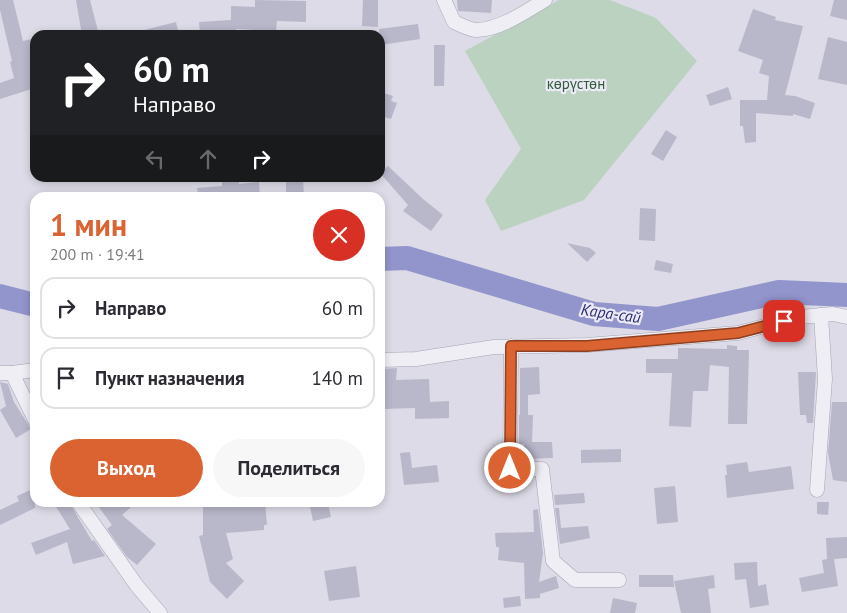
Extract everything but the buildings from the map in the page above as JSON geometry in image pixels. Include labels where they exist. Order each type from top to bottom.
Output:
[{"type":"street","points":[[444,0],[454,22],[475,30],[495,26],[545,0]]},
{"type":"street","points":[[385,360],[416,360],[494,347],[587,346],[738,333],[800,317],[833,314],[847,317]]},
{"type":"street","points":[[817,490],[825,379],[821,315]]},
{"type":"street","points":[[511,346],[510,468],[542,469],[553,561],[575,580],[619,580]]},
{"type":"street","points":[[30,371],[6,373],[30,412]]},
{"type":"street","points":[[82,507],[137,586],[160,613]]},
{"type":"green space","name":"көрүстөн","points":[[559,0],[610,0],[656,18],[697,61],[584,200],[501,231],[485,200],[521,149],[465,51]]},
{"type":"waterway","name":"Кара-сай","points":[[385,259],[407,258],[594,314],[658,319],[779,292],[847,295]]},
{"type":"waterway","name":"Кара-сай","points":[[0,296],[30,304]]},
{"type":"route","points":[[510,468],[511,346],[587,346],[738,333],[784,321]]}]
